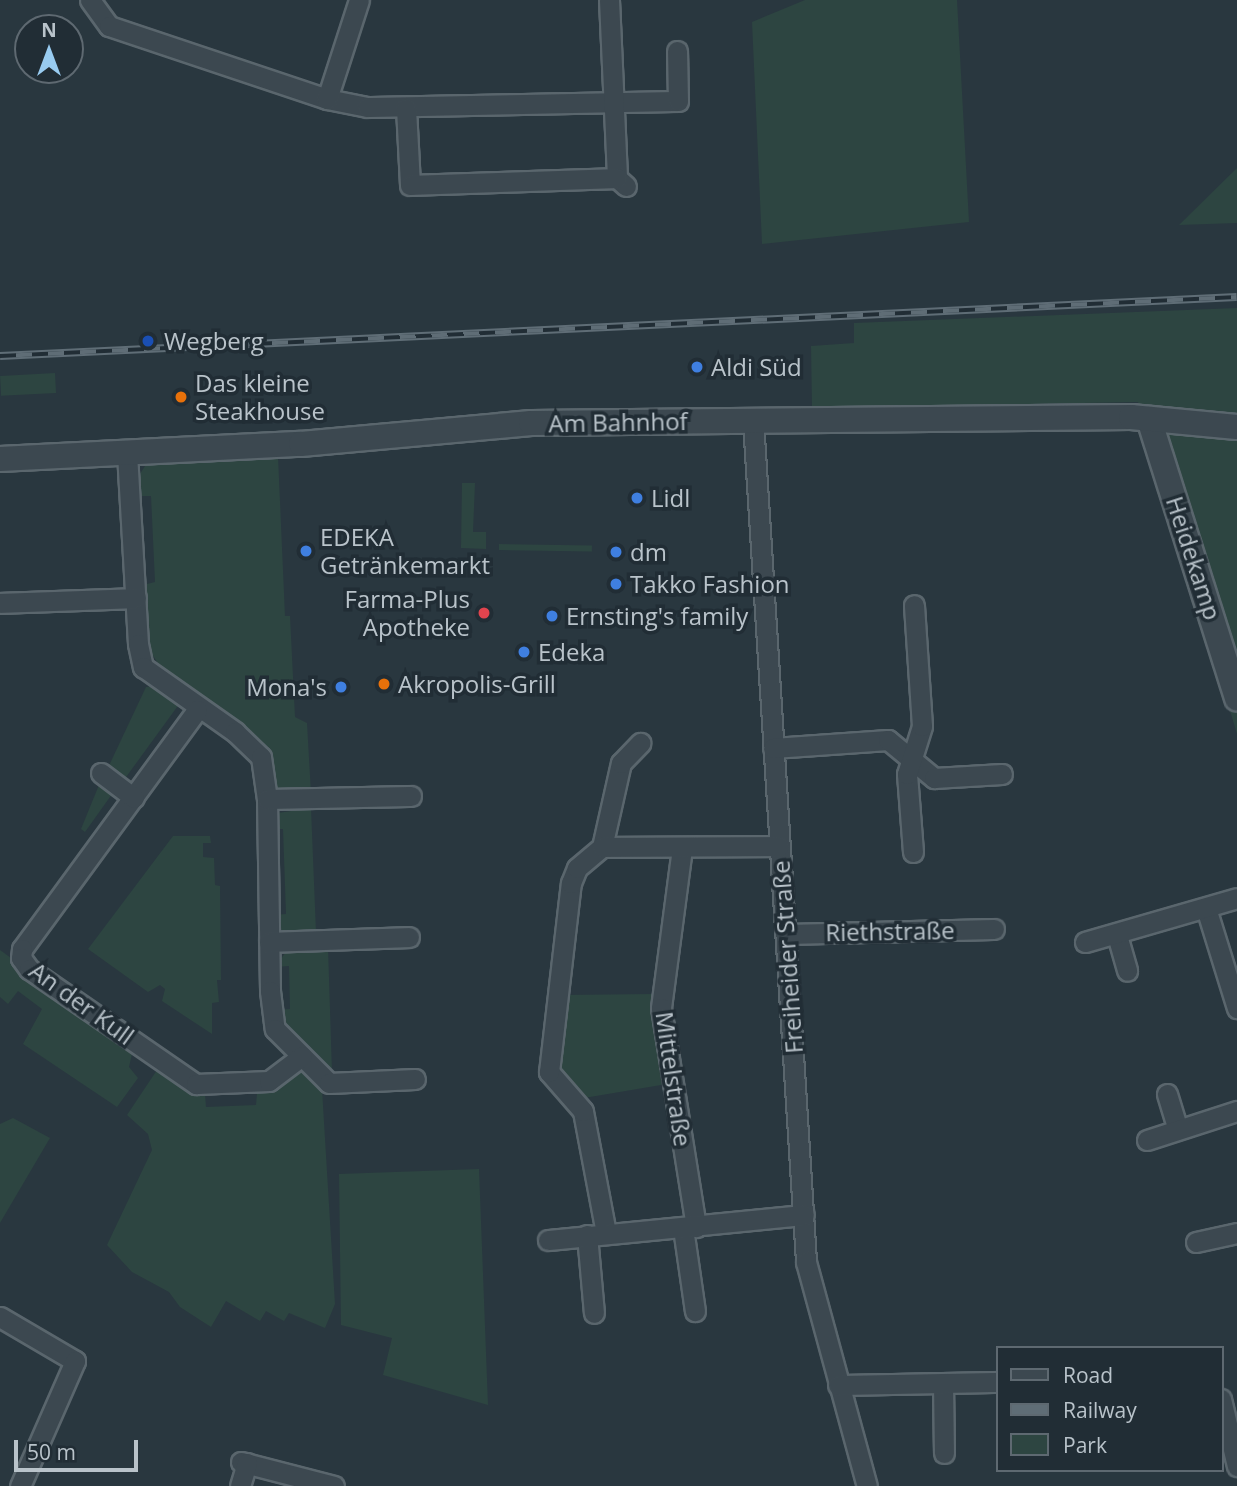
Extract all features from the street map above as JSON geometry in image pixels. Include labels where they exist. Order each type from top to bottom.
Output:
[{"type":"street","points":[[90,0],[109,26],[327,99],[367,107],[678,101],[677,51]]},
{"type":"street","points":[[327,99],[359,0]]},
{"type":"street","points":[[406,108],[410,185],[622,182],[613,102],[609,0]]},
{"type":"street","name":"Am Bahnhof","points":[[0,458],[301,444],[531,423],[1149,419],[1237,428]]},
{"type":"street","name":"Heidekamp","points":[[1149,419],[1237,698]]},
{"type":"street","name":"Freiheider Straße","points":[[753,421],[803,1215],[814,1302],[867,1486]]},
{"type":"street","points":[[127,453],[143,667],[197,709],[234,732],[261,757],[267,799],[269,942],[272,1018],[275,1029],[329,1083],[415,1079]]},
{"type":"street","points":[[0,603],[136,598]]},
{"type":"street","points":[[913,852],[907,774],[922,726],[914,605]]},
{"type":"street","name":"An der Kull","points":[[197,709],[22,949],[21,958],[29,970],[196,1084],[270,1081],[302,1056]]},
{"type":"street","points":[[773,748],[888,740],[912,756],[934,778],[1002,774]]},
{"type":"street","points":[[594,1313],[596,1234],[583,1111],[549,1072],[571,883],[577,868],[602,846],[621,763],[640,743]]},
{"type":"street","points":[[101,773],[134,798]]},
{"type":"street","points":[[267,799],[411,796]]},
{"type":"street","points":[[602,846],[779,846]]},
{"type":"street","name":"Mittelstraße","points":[[682,848],[661,1007],[690,1227],[695,1311]]},
{"type":"street","points":[[1085,942],[1117,935],[1237,898]]},
{"type":"street","points":[[1206,908],[1237,1007]]},
{"type":"street","name":"Riethstraße","points":[[786,934],[994,929]]},
{"type":"street","points":[[1117,935],[1127,971]]},
{"type":"street","points":[[269,942],[409,937]]},
{"type":"street","points":[[1167,1094],[1178,1129]]},
{"type":"street","points":[[1147,1140],[1237,1111]]},
{"type":"street","points":[[548,1240],[803,1215]]},
{"type":"street","points":[[1196,1242],[1237,1233]]},
{"type":"street","points":[[0,1317],[75,1361],[20,1486]]},
{"type":"street","points":[[838,1385],[996,1382]]},
{"type":"street","points":[[943,1383],[944,1453]]},
{"type":"street","points":[[1223,1407],[1237,1465]]},
{"type":"street","points":[[240,1486],[244,1462],[334,1486]]},
{"type":"green space","points":[[805,0],[957,0],[969,222],[762,244],[752,22]]},
{"type":"green space","points":[[1237,168],[1237,223],[1179,225]]},
{"type":"green space","points":[[1237,308],[1237,734],[1138,402],[812,408],[811,346],[854,343],[854,323]]},
{"type":"green space","points":[[55,373],[56,393],[1,396],[0,376]]},
{"type":"green space","points":[[278,456],[285,616],[290,616],[295,717],[307,723],[311,793],[275,790],[267,756],[165,674],[146,645],[143,585],[155,582],[151,496],[138,496],[138,477],[145,466],[153,462]]},
{"type":"green space","points":[[462,483],[475,483],[473,532],[486,532],[486,549],[461,548]]},
{"type":"green space","points":[[499,544],[592,546],[592,552],[499,550]]},
{"type":"green space","points":[[155,686],[180,703],[121,784],[106,772],[146,687]]},
{"type":"green space","points":[[101,780],[115,790],[85,832],[81,829]]},
{"type":"green space","points":[[311,808],[316,932],[290,933],[279,929],[273,915],[286,914],[283,829],[272,829],[272,822],[278,813]]},
{"type":"green space","points":[[173,836],[210,836],[211,843],[203,843],[203,857],[214,858],[215,885],[220,886],[221,980],[217,980],[219,1002],[212,1003],[212,1034],[162,1001],[165,989],[160,985],[148,992],[88,949]]},
{"type":"green space","points":[[328,947],[332,1072],[282,1027],[278,1010],[290,1009],[289,966],[275,967],[288,949]]},
{"type":"green space","points":[[0,950],[11,958],[18,973],[132,1054],[129,1067],[138,1078],[117,1107],[23,1044],[42,1009],[18,991],[8,1004],[0,997]]},
{"type":"green space","points":[[654,994],[667,1084],[584,1098],[570,1078],[556,1070],[562,995]]},
{"type":"green space","points":[[157,1070],[196,1094],[205,1094],[206,1107],[256,1105],[257,1093],[279,1085],[293,1071],[309,1073],[322,1089],[335,1304],[325,1328],[289,1313],[284,1321],[266,1311],[260,1321],[226,1301],[211,1327],[180,1307],[169,1292],[132,1272],[107,1245],[152,1150],[148,1134],[127,1115]]},
{"type":"green space","points":[[13,1118],[50,1138],[0,1223],[0,1124]]},
{"type":"green space","points":[[479,1169],[488,1405],[383,1375],[392,1338],[341,1325],[339,1174]]},
{"type":"railway","points":[[0,356],[1237,297]]},
{"type":"place","name":"Wegberg","points":[[148,341]]},
{"type":"place","name":"Aldi Süd","points":[[697,367]]},
{"type":"place","name":"Das kleine Steakhouse","points":[[181,397]]},
{"type":"place","name":"Lidl","points":[[637,498]]},
{"type":"place","name":"EDEKA Getränkemarkt","points":[[306,551]]},
{"type":"place","name":"dm","points":[[616,552]]},
{"type":"place","name":"Takko Fashion","points":[[616,584]]},
{"type":"place","name":"Farma-Plus Apotheke","points":[[484,613]]},
{"type":"place","name":"Ernsting's family","points":[[552,616]]},
{"type":"place","name":"Edeka","points":[[524,652]]},
{"type":"place","name":"Akropolis-Grill","points":[[384,684]]},
{"type":"place","name":"Mona's","points":[[341,687]]}]
